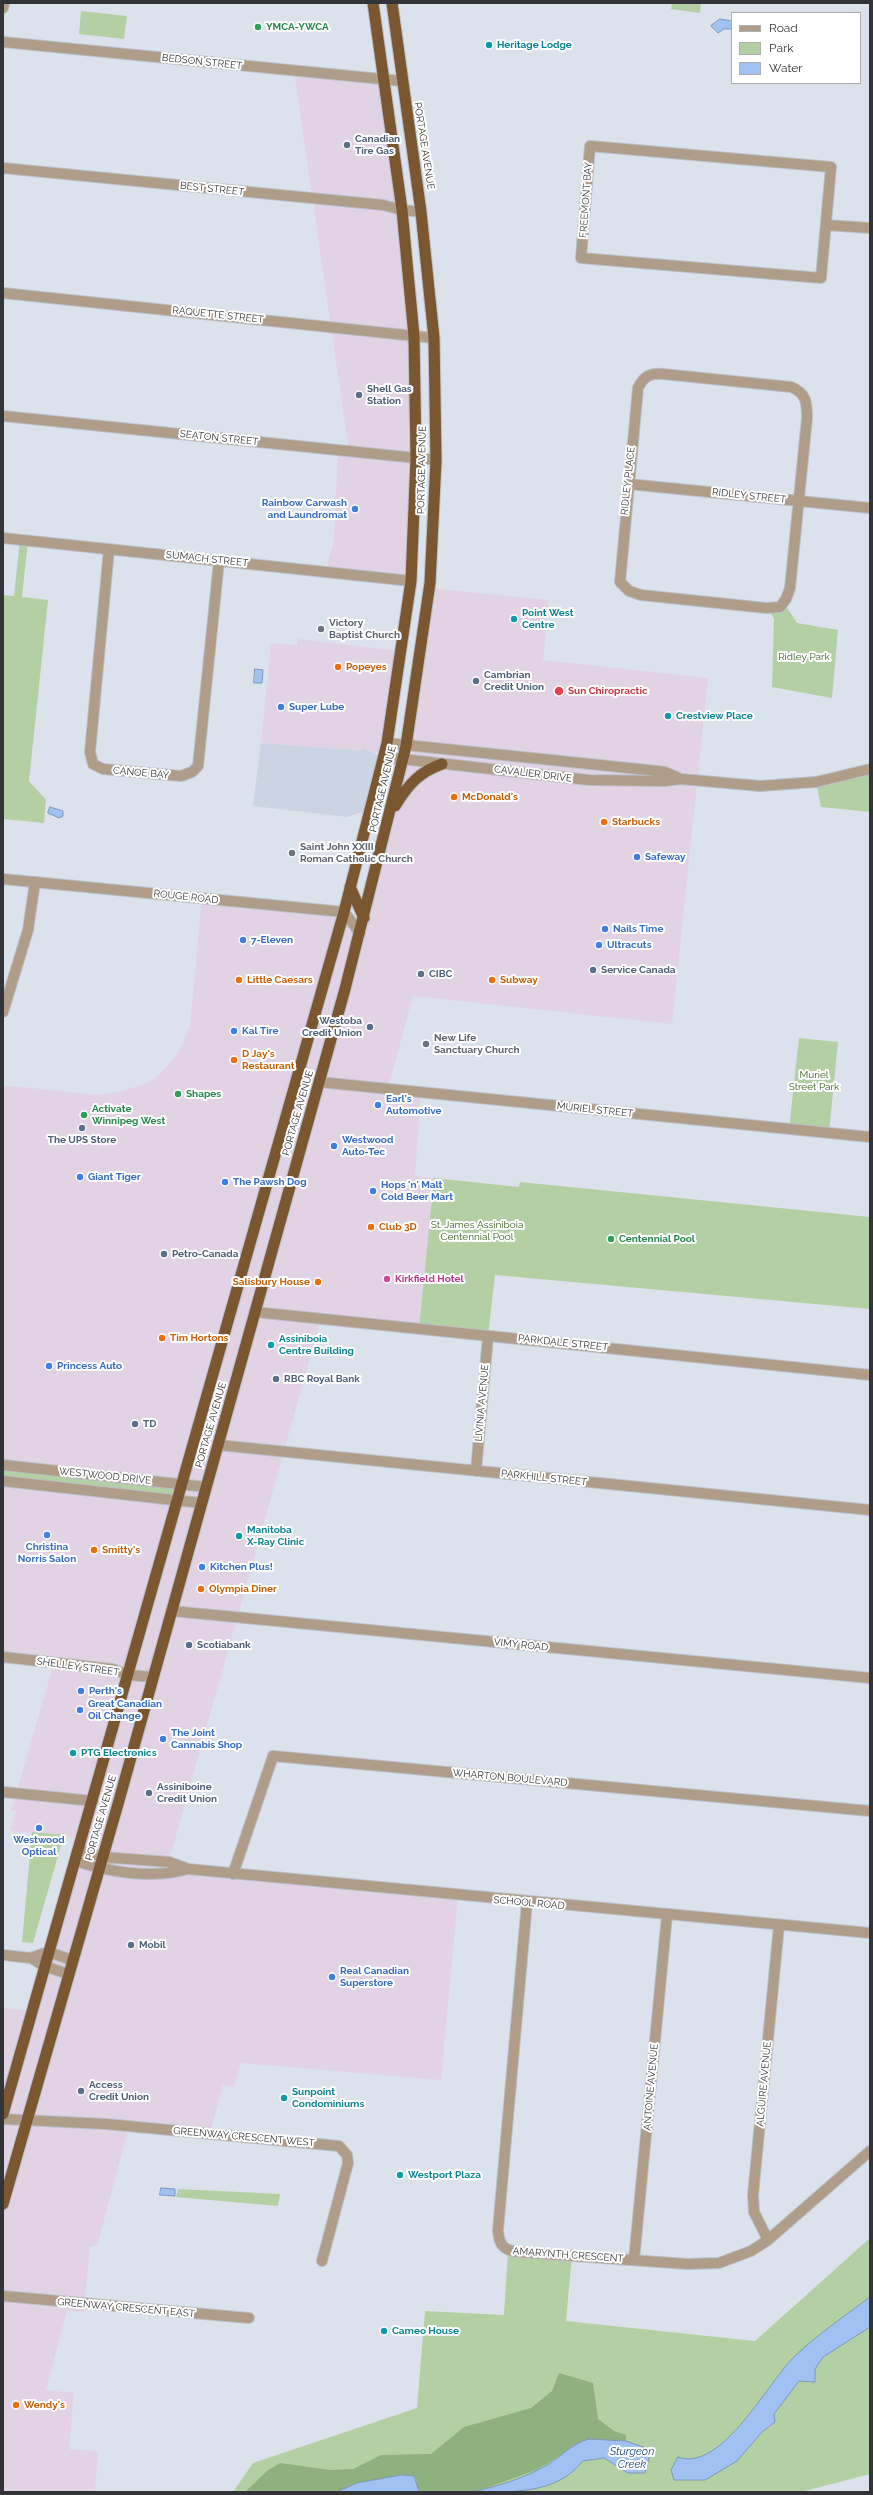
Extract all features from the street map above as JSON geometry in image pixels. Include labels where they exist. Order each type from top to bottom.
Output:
[{"type":"highway","name":"PORTAGE AVENUE","points":[[3,2114],[48,1952],[129,1675],[344,912],[387,743],[411,581],[416,458],[414,336],[402,210],[373,3]]},
{"type":"highway","name":"PORTAGE AVENUE","points":[[3,2204],[172,1611],[319,1082],[364,918],[406,746],[430,583],[436,460],[434,338],[421,212],[392,3]]},
{"type":"highway","points":[[390,814],[407,786],[425,770],[442,764]]},
{"type":"highway","points":[[350,887],[364,918]]},
{"type":"street","points":[[3,8],[4,3]]},
{"type":"street","name":"BEDSON STREET","points":[[3,42],[402,81]]},
{"type":"street","name":"FREEMONT BAY","points":[[590,146],[831,167],[826,225],[821,278],[581,258],[590,146]]},
{"type":"street","name":"BEST STREET","points":[[3,168],[383,205],[402,210],[421,212]]},
{"type":"street","points":[[826,225],[870,228]]},
{"type":"street","name":"RAQUETTE STREET","points":[[3,293],[434,338]]},
{"type":"street","name":"RIDLEY PLACE","points":[[649,374],[663,374],[791,387],[803,394],[806,400],[806,418],[798,501],[788,595],[780,607],[766,608],[641,595],[623,587],[619,574],[638,388],[641,381],[649,374]]},
{"type":"street","name":"SEATON STREET","points":[[3,416],[436,460]]},
{"type":"street","name":"RIDLEY STREET","points":[[628,484],[870,508]]},
{"type":"street","name":"SUMACH STREET","points":[[3,538],[411,581]]},
{"type":"street","name":"CANOE BAY","points":[[109,549],[90,752],[93,764],[103,769],[181,776],[192,772],[198,766],[219,561]]},
{"type":"street","name":"CAVALIER DRIVE","points":[[387,743],[665,772],[682,779]]},
{"type":"street","name":"CAVALIER DRIVE","points":[[384,757],[589,780],[664,782],[682,779],[775,785],[816,782],[870,769]]},
{"type":"street","name":"ROUGE ROAD","points":[[3,879],[344,912]]},
{"type":"street","points":[[3,1012],[28,930],[35,882]]},
{"type":"street","points":[[344,912],[360,933]]},
{"type":"street","name":"MURIEL STREET","points":[[319,1082],[870,1137]]},
{"type":"street","name":"PARKDALE STREET","points":[[255,1312],[870,1375]]},
{"type":"street","name":"LIVINIA AVENUE","points":[[476,1471],[488,1336]]},
{"type":"street","name":"PARKHILL STREET","points":[[218,1445],[870,1510]]},
{"type":"street","name":"WESTWOOD DRIVE","points":[[3,1465],[206,1487]]},
{"type":"street","name":"WESTWOOD DRIVE","points":[[3,1481],[201,1503]]},
{"type":"street","name":"VIMY ROAD","points":[[172,1611],[870,1678]]},
{"type":"street","name":"SHELLEY STREET","points":[[3,1657],[112,1669],[129,1675],[153,1677]]},
{"type":"street","name":"WHARTON BOULEVARD","points":[[233,1874],[273,1756],[870,1811]]},
{"type":"street","points":[[3,1792],[93,1801]]},
{"type":"street","name":"SCHOOL ROAD","points":[[77,1855],[169,1862],[188,1869],[233,1874],[870,1933]]},
{"type":"street","name":"SCHOOL ROAD","points":[[77,1855],[99,1868],[168,1874],[188,1869]]},
{"type":"street","name":"AMARYNTH CRESCENT","points":[[527,1902],[499,2239],[501,2246],[508,2251],[687,2264],[719,2262],[751,2251],[768,2240],[870,2151]]},
{"type":"street","name":"ANTOINE AVENUE","points":[[634,2260],[667,1915]]},
{"type":"street","name":"ALGUIRE AVENUE","points":[[768,2240],[754,2212],[753,2195],[779,1925]]},
{"type":"street","points":[[31,1958],[48,1952],[72,1960]]},
{"type":"street","points":[[3,1955],[31,1958],[44,1966],[68,1974]]},
{"type":"street","points":[[3,2119],[27,2120]]},
{"type":"street","name":"GREENWAY CRESCENT WEST","points":[[27,2120],[106,2124],[342,2148],[347,2155],[348,2163],[322,2261]]},
{"type":"street","name":"GREENWAY CRESCENT EAST","points":[[3,2296],[249,2318]]},
{"type":"shaded area","points":[[294,71],[384,80],[414,336],[411,581],[326,571],[334,539],[338,450],[349,451]]},
{"type":"shaded area","points":[[429,588],[549,600],[543,660],[708,678],[672,1024],[413,996],[388,1089],[421,1093],[415,1176],[434,1178],[419,1329],[321,1319],[169,1861],[188,1869],[458,1896],[441,2080],[241,2063],[234,2087],[223,2085],[210,2134],[129,2127],[97,2246],[90,2246],[84,2312],[67,2311],[46,2390],[74,2393],[69,2449],[98,2451],[95,2492],[3,2492],[3,2008],[32,2011],[81,1840],[64,1836],[10,1831],[16,1811],[11,1811],[54,1663],[3,1657],[3,1085],[97,1095],[120,1092],[147,1083],[159,1075],[179,1052],[190,1026],[202,898],[344,912],[360,933],[403,759]]},
{"type":"shaded area","points":[[297,639],[400,651],[384,756],[363,748],[362,751],[261,743],[271,643],[297,645]]},
{"type":"shaded area","points":[[261,743],[362,751],[363,748],[384,757],[371,809],[347,817],[253,806]]},
{"type":"green space","points":[[672,3],[701,3],[700,13],[671,9]]},
{"type":"green space","points":[[81,11],[127,16],[124,39],[79,34]]},
{"type":"green space","points":[[20,539],[28,540],[22,597],[48,600],[29,781],[46,800],[44,823],[3,819],[3,595],[14,596]]},
{"type":"green space","name":"Ridley Park","points":[[784,603],[797,623],[838,630],[832,698],[772,687],[774,618],[766,608]]},
{"type":"green space","points":[[870,769],[870,812],[821,807],[816,782]]},
{"type":"green space","name":"Muriel Street Park","points":[[799,1038],[838,1042],[829,1133],[789,1129]]},
{"type":"green space","name":"St. James Assiniboia Centennial Pool","points":[[434,1178],[519,1187],[520,1182],[870,1217],[870,1309],[495,1275],[488,1336],[419,1329]]},
{"type":"green space","points":[[3,1465],[183,1484],[178,1500],[3,1481]]},
{"type":"green space","points":[[32,1832],[64,1835],[33,1943],[22,1942]]},
{"type":"green space","points":[[178,2189],[280,2194],[278,2206],[176,2197]]},
{"type":"green space","points":[[870,2238],[870,2474],[801,2492],[233,2492],[253,2463],[417,2408],[425,2311],[504,2315],[508,2251],[572,2255],[566,2321],[755,2341]]},
{"type":"green space","points":[[559,2373],[593,2383],[598,2419],[614,2431],[626,2435],[626,2441],[589,2439],[536,2470],[484,2489],[471,2492],[418,2492],[416,2479],[411,2475],[402,2475],[357,2483],[337,2492],[245,2492],[267,2471],[280,2463],[330,2470],[353,2469],[381,2455],[431,2454],[464,2427],[531,2408],[552,2391]]},
{"type":"water","points":[[720,19],[731,21],[731,29],[724,29],[718,33],[711,26]]},
{"type":"water","points":[[255,669],[263,670],[262,683],[254,683]]},
{"type":"water","points":[[50,807],[63,811],[63,816],[59,818],[48,813]]},
{"type":"water","points":[[161,2188],[175,2189],[175,2196],[160,2195]]},
{"type":"water","points":[[870,2297],[870,2327],[823,2357],[815,2369],[815,2382],[799,2381],[774,2414],[775,2422],[762,2432],[737,2461],[705,2480],[674,2480],[671,2470],[678,2457],[695,2458],[711,2451],[727,2439],[743,2422],[785,2368],[804,2347]]},
{"type":"water","name":"Sturgeon Creek","points":[[589,2439],[626,2441],[651,2450],[645,2473],[628,2473],[604,2458],[583,2461],[572,2472],[560,2480],[546,2486],[517,2491],[471,2492],[500,2485],[529,2474],[552,2462],[577,2444]]},
{"type":"water","points":[[402,2475],[414,2476],[419,2492],[337,2492],[357,2483]]},
{"type":"place","name":"YMCA-YWCA","points":[[258,27]]},
{"type":"place","name":"Heritage Lodge","points":[[489,45]]},
{"type":"place","name":"Canadian Tire Gas","points":[[347,145]]},
{"type":"place","name":"Shell Gas Station","points":[[359,395]]},
{"type":"place","name":"Rainbow Carwash and Laundromat","points":[[355,509]]},
{"type":"place","name":"Point West Centre","points":[[514,619]]},
{"type":"place","name":"Victory Baptist Church","points":[[321,629]]},
{"type":"place","name":"Popeyes","points":[[338,667]]},
{"type":"place","name":"Cambrian Credit Union","points":[[476,681]]},
{"type":"place","name":"Sun Chiropractic","points":[[559,691]]},
{"type":"place","name":"Super Lube","points":[[281,707]]},
{"type":"place","name":"Crestview Place","points":[[668,716]]},
{"type":"place","name":"McDonald's","points":[[454,797]]},
{"type":"place","name":"Starbucks","points":[[604,822]]},
{"type":"place","name":"Saint John XXIII Roman Catholic Church","points":[[292,853]]},
{"type":"place","name":"Safeway","points":[[637,857]]},
{"type":"place","name":"Nails Time","points":[[605,929]]},
{"type":"place","name":"7-Eleven","points":[[243,940]]},
{"type":"place","name":"Ultracuts","points":[[599,945]]},
{"type":"place","name":"Service Canada","points":[[593,970]]},
{"type":"place","name":"CIBC","points":[[421,974]]},
{"type":"place","name":"Little Caesars","points":[[239,980]]},
{"type":"place","name":"Subway","points":[[492,980]]},
{"type":"place","name":"Westoba Credit Union","points":[[370,1027]]},
{"type":"place","name":"Kal Tire","points":[[234,1031]]},
{"type":"place","name":"New Life Sanctuary Church","points":[[426,1044]]},
{"type":"place","name":"D Jay's Restaurant","points":[[234,1060]]},
{"type":"place","name":"Shapes","points":[[178,1094]]},
{"type":"place","name":"Earl's Automotive","points":[[378,1105]]},
{"type":"place","name":"Activate Winnipeg West","points":[[84,1115]]},
{"type":"place","name":"The UPS Store","points":[[82,1128]]},
{"type":"place","name":"Westwood Auto-Tec","points":[[334,1146]]},
{"type":"place","name":"Giant Tiger","points":[[80,1177]]},
{"type":"place","name":"The Pawsh Dog","points":[[225,1182]]},
{"type":"place","name":"Hops 'n' Malt Cold Beer Mart","points":[[373,1191]]},
{"type":"place","name":"Club 3D","points":[[371,1227]]},
{"type":"place","name":"Centennial Pool","points":[[611,1239]]},
{"type":"place","name":"Petro-Canada","points":[[164,1254]]},
{"type":"place","name":"Kirkfield Hotel","points":[[387,1279]]},
{"type":"place","name":"Salisbury House","points":[[318,1282]]},
{"type":"place","name":"Tim Hortons","points":[[162,1338]]},
{"type":"place","name":"Assiniboia Centre Building","points":[[271,1345]]},
{"type":"place","name":"Princess Auto","points":[[49,1366]]},
{"type":"place","name":"RBC Royal Bank","points":[[276,1379]]},
{"type":"place","name":"TD","points":[[135,1424]]},
{"type":"place","name":"Christina Norris Salon","points":[[47,1535]]},
{"type":"place","name":"Manitoba X-Ray Clinic","points":[[239,1536]]},
{"type":"place","name":"Smitty's","points":[[94,1550]]},
{"type":"place","name":"Kitchen Plus!","points":[[202,1567]]},
{"type":"place","name":"Olympia Diner","points":[[201,1589]]},
{"type":"place","name":"Scotiabank","points":[[189,1645]]},
{"type":"place","name":"Perth's","points":[[81,1691]]},
{"type":"place","name":"Great Canadian Oil Change","points":[[80,1710]]},
{"type":"place","name":"The Joint Cannabis Shop","points":[[163,1739]]},
{"type":"place","name":"PTG Electronics","points":[[73,1753]]},
{"type":"place","name":"Assiniboine Credit Union","points":[[149,1793]]},
{"type":"place","name":"Westwood Optical","points":[[39,1828]]},
{"type":"place","name":"Mobil","points":[[131,1945]]},
{"type":"place","name":"Real Canadian Superstore","points":[[332,1977]]},
{"type":"place","name":"Access Credit Union","points":[[81,2091]]},
{"type":"place","name":"Sunpoint Condominiums","points":[[284,2098]]},
{"type":"place","name":"Westport Plaza","points":[[400,2175]]},
{"type":"place","name":"Cameo House","points":[[384,2331]]},
{"type":"place","name":"Wendy's","points":[[16,2405]]}]
